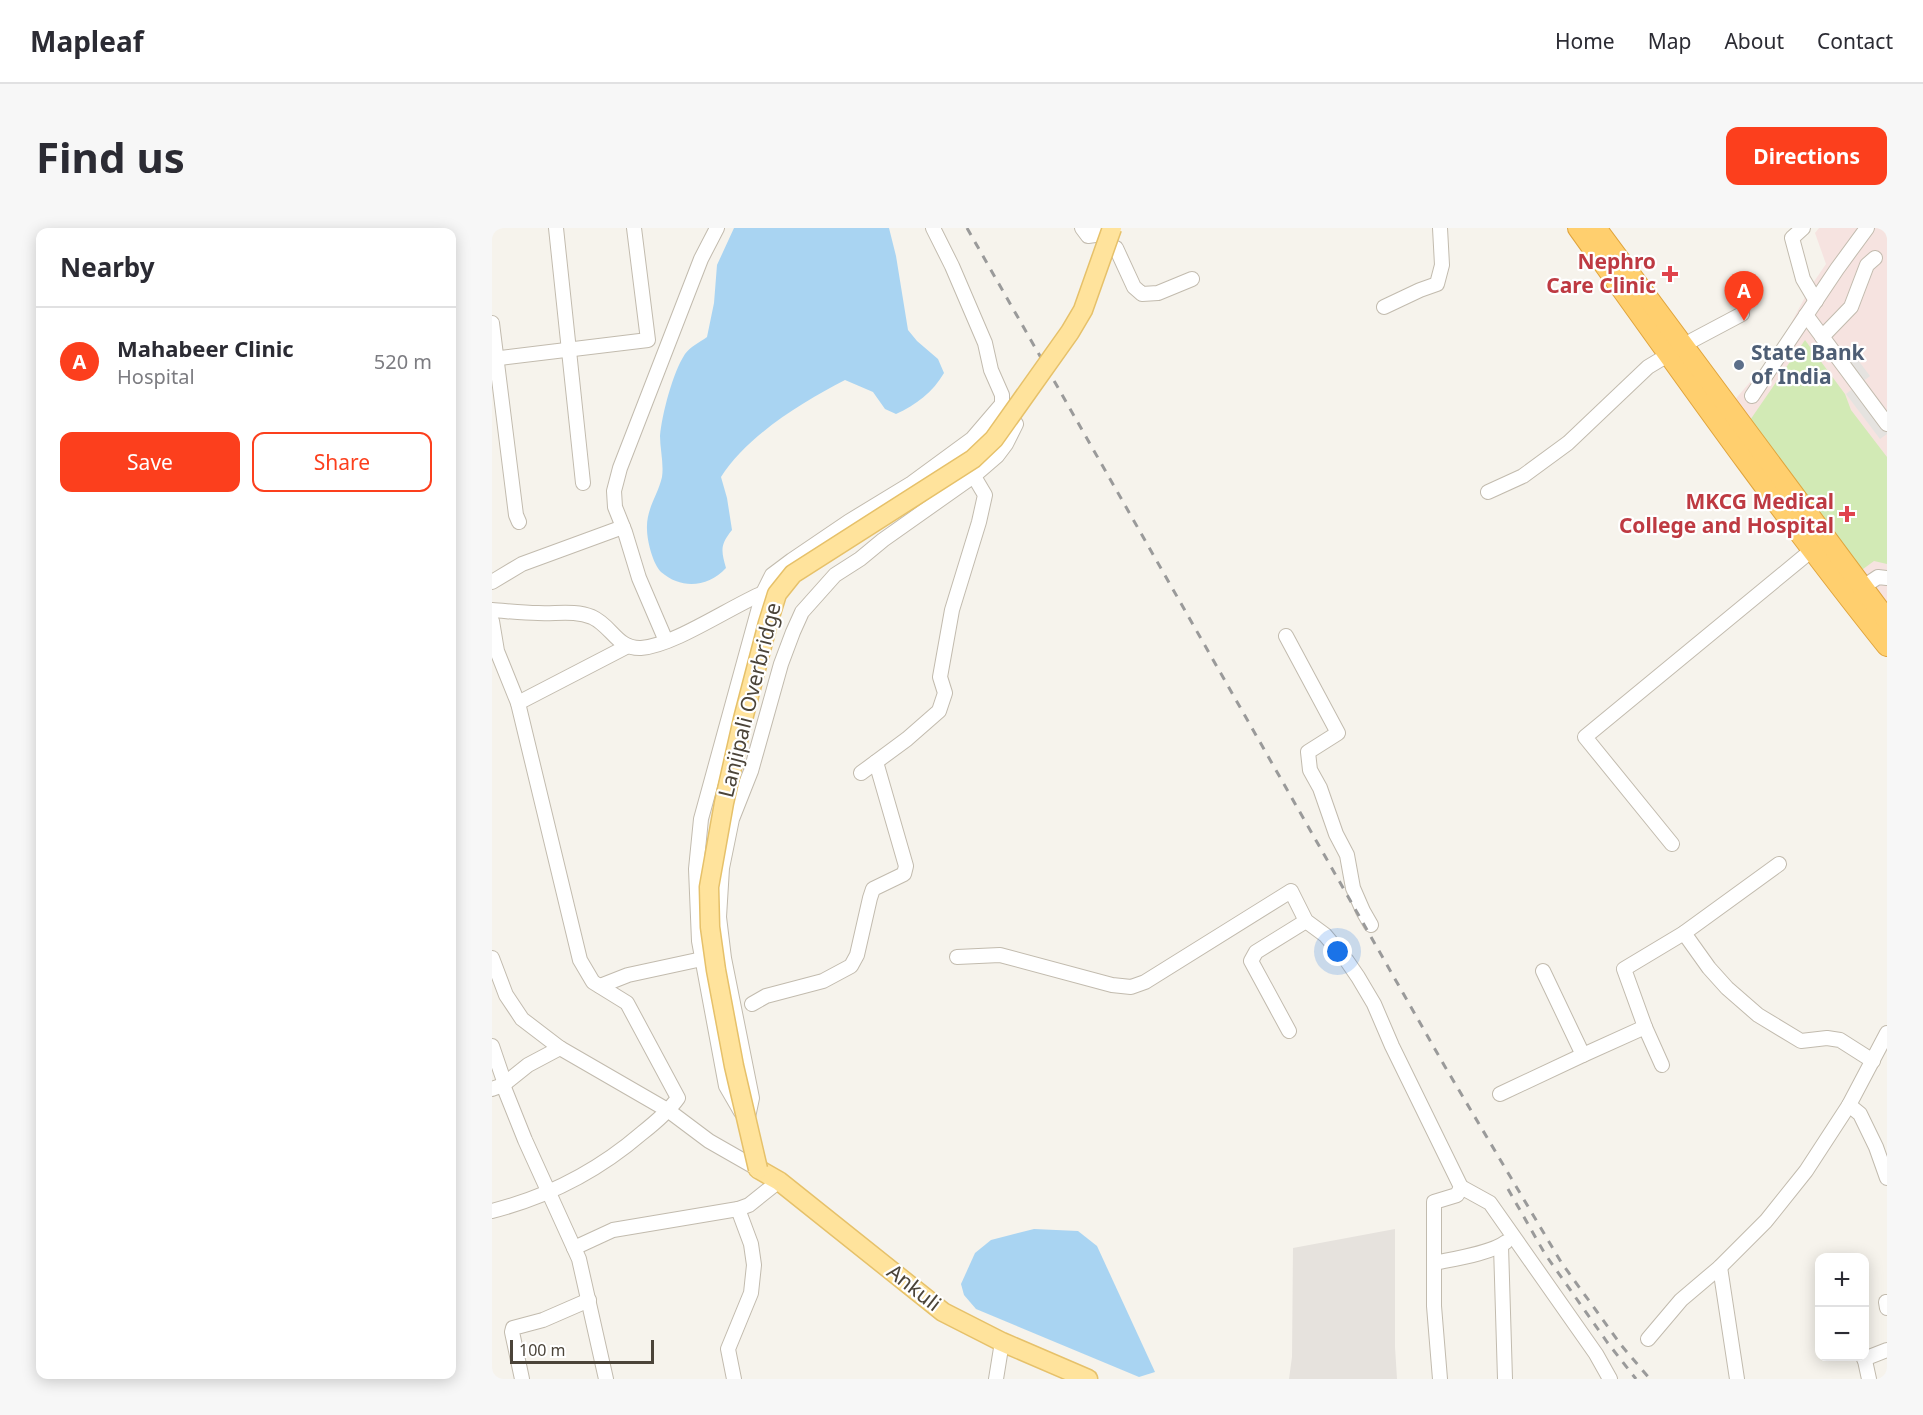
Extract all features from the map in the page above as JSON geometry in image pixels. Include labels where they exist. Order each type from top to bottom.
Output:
[{"type":"highway","points":[[1578,228],[1676,350],[1855,592],[1883,624],[1887,646]]},
{"type":"highway","points":[[1596,228],[1676,350]]},
{"type":"highway","points":[[1732,427],[1812,550],[1855,592]]},
{"type":"main road","name":"Lanjipali Overbridge","points":[[758,1169],[732,1056],[716,970],[710,927],[709,887],[722,811],[742,719],[777,594],[793,574],[973,459],[990,443],[1054,357],[1080,316],[1112,228]]},
{"type":"main road","name":"Ankuli","points":[[758,1169],[779,1181],[943,1312],[1002,1342],[1088,1379]]},
{"type":"street","points":[[556,228],[583,483]]},
{"type":"street","points":[[494,359],[648,340],[634,228]]},
{"type":"street","points":[[746,1122],[752,1098],[724,958],[719,917],[722,868],[732,819],[743,794],[761,738],[781,664],[802,612],[835,575],[975,475],[997,456],[1016,424],[1002,404],[1002,395],[991,370],[985,343],[933,228]]},
{"type":"street","points":[[1082,228],[1088,236],[1095,235],[1098,228]]},
{"type":"street","points":[[1384,307],[1437,284],[1443,265],[1440,228]]},
{"type":"street","points":[[1803,228],[1792,238],[1803,279],[1816,301]]},
{"type":"street","points":[[1752,396],[1867,228]]},
{"type":"street","points":[[666,641],[639,578],[615,507],[614,491],[620,468],[713,231]]},
{"type":"street","points":[[1116,248],[1134,287],[1142,294],[1158,293],[1192,279]]},
{"type":"street","points":[[1822,337],[1851,307],[1867,265],[1875,258]]},
{"type":"street","points":[[1488,492],[1523,476],[1568,443],[1648,367],[1742,314]]},
{"type":"street","points":[[1806,315],[1887,424]]},
{"type":"street","points":[[492,323],[494,359],[516,515],[519,522]]},
{"type":"street","points":[[746,1122],[726,1086],[699,941],[696,869],[701,819],[763,593],[772,575],[785,565],[848,522],[912,483],[972,440],[1002,404]]},
{"type":"street","points":[[861,773],[907,739],[939,711],[943,701],[945,693],[940,677],[952,610],[985,495],[975,475],[956,450]]},
{"type":"street","points":[[492,582],[522,564],[623,527]]},
{"type":"street","points":[[1672,844],[1586,737],[1812,550]]},
{"type":"street","points":[[1855,592],[1878,577],[1887,578]]},
{"type":"street","points":[[492,610],[540,614],[579,613],[595,618],[622,644],[638,648],[649,647],[677,637],[763,593]]},
{"type":"street","points":[[492,621],[497,651],[518,703],[580,960],[588,975],[600,986],[627,1003],[678,1098],[669,1111],[621,1151],[549,1192],[492,1211]]},
{"type":"street","points":[[1286,636],[1338,733],[1308,752],[1310,770],[1320,788],[1336,834],[1347,855],[1353,888],[1371,925]]},
{"type":"street","points":[[518,703],[628,646]]},
{"type":"street","points":[[752,1004],[766,996],[823,981],[851,966],[857,955],[873,890],[904,874],[906,866],[876,762]]},
{"type":"street","points":[[1662,1065],[1645,1027],[1624,969],[1684,933],[1779,864]]},
{"type":"street","points":[[957,957],[1000,955],[1112,985],[1131,987],[1145,982],[1291,891],[1306,921],[1325,935],[1358,976],[1461,1187],[1490,1203],[1596,1354],[1610,1379]]},
{"type":"street","points":[[1289,1031],[1251,961],[1256,952],[1306,921]]},
{"type":"street","points":[[1684,933],[1709,968],[1727,988],[1758,1015],[1800,1041],[1827,1038],[1840,1040],[1873,1061]]},
{"type":"street","points":[[492,958],[506,995],[522,1019],[560,1048],[669,1111],[709,1141],[758,1169]]},
{"type":"street","points":[[600,986],[628,975],[702,959]]},
{"type":"street","points":[[1543,971],[1582,1055]]},
{"type":"street","points":[[1500,1094],[1645,1027]]},
{"type":"street","points":[[1648,1339],[1681,1300],[1720,1267],[1773,1213],[1806,1171],[1849,1105],[1887,1034]]},
{"type":"street","points":[[492,1046],[500,1086],[579,1259],[606,1379]]},
{"type":"street","points":[[500,1086],[528,1065],[560,1048]]},
{"type":"street","points":[[1849,1105],[1860,1114],[1876,1147],[1887,1178]]},
{"type":"street","points":[[574,1248],[613,1230],[738,1209],[749,1205],[779,1181]]},
{"type":"street","points":[[1440,1379],[1434,1306],[1434,1202],[1457,1195],[1461,1187]]},
{"type":"street","points":[[734,1379],[728,1349],[751,1293],[754,1265],[751,1244],[738,1209]]},
{"type":"street","points":[[1434,1263],[1501,1246],[1514,1235]]},
{"type":"street","points":[[1501,1246],[1504,1379]]},
{"type":"street","points":[[1720,1267],[1737,1379]]},
{"type":"street","points":[[522,1379],[513,1328],[543,1320],[589,1300]]},
{"type":"street","points":[[996,1379],[1002,1342]]},
{"type":"street","points":[[1869,1356],[1887,1350]]},
{"type":"street","points":[[1865,1361],[1869,1379]]},
{"type":"shaded area","name":"MKCG Medical College and Hospital","points":[[1819,228],[1887,228],[1887,617],[1726,410],[1775,353],[1811,286],[1826,264],[1815,233]]},
{"type":"shaded area","points":[[1849,348],[1870,376],[1862,382],[1841,354]]},
{"type":"shaded area","points":[[1855,387],[1887,430],[1887,434],[1880,439],[1846,394]]},
{"type":"shaded area","points":[[1395,1229],[1397,1379],[1289,1379],[1292,1357],[1293,1248]]},
{"type":"green space","points":[[1805,340],[1845,394],[1851,410],[1887,457],[1887,564],[1874,561],[1859,572],[1746,426]]},
{"type":"water","points":[[734,228],[889,228],[908,330],[938,359],[944,373],[923,397],[896,414],[885,409],[873,392],[845,380],[811,399],[760,434],[732,462],[721,477],[732,530],[723,548],[726,568],[711,579],[686,584],[669,578],[658,568],[649,546],[647,522],[662,477],[660,436],[669,394],[676,371],[685,354],[707,337],[714,303],[717,265]]},
{"type":"water","points":[[1034,1229],[1078,1231],[1097,1246],[1155,1372],[1139,1377],[976,1309],[964,1295],[961,1284],[975,1253],[991,1240]]},
{"type":"railway","points":[[967,228],[1444,1065],[1561,1262],[1621,1345],[1650,1379]]},
{"type":"railway","points":[[1508,1189],[1545,1254],[1636,1379]]},
{"type":"place","name":"Nephro Care Clinic","points":[[1670,274]]},
{"type":"place","name":"Mahabeer Clinic","points":[[1744,321]]},
{"type":"place","name":"State Bank of India","points":[[1739,365]]},
{"type":"place","name":"MKCG Medical College and Hospital","points":[[1847,514]]}]
